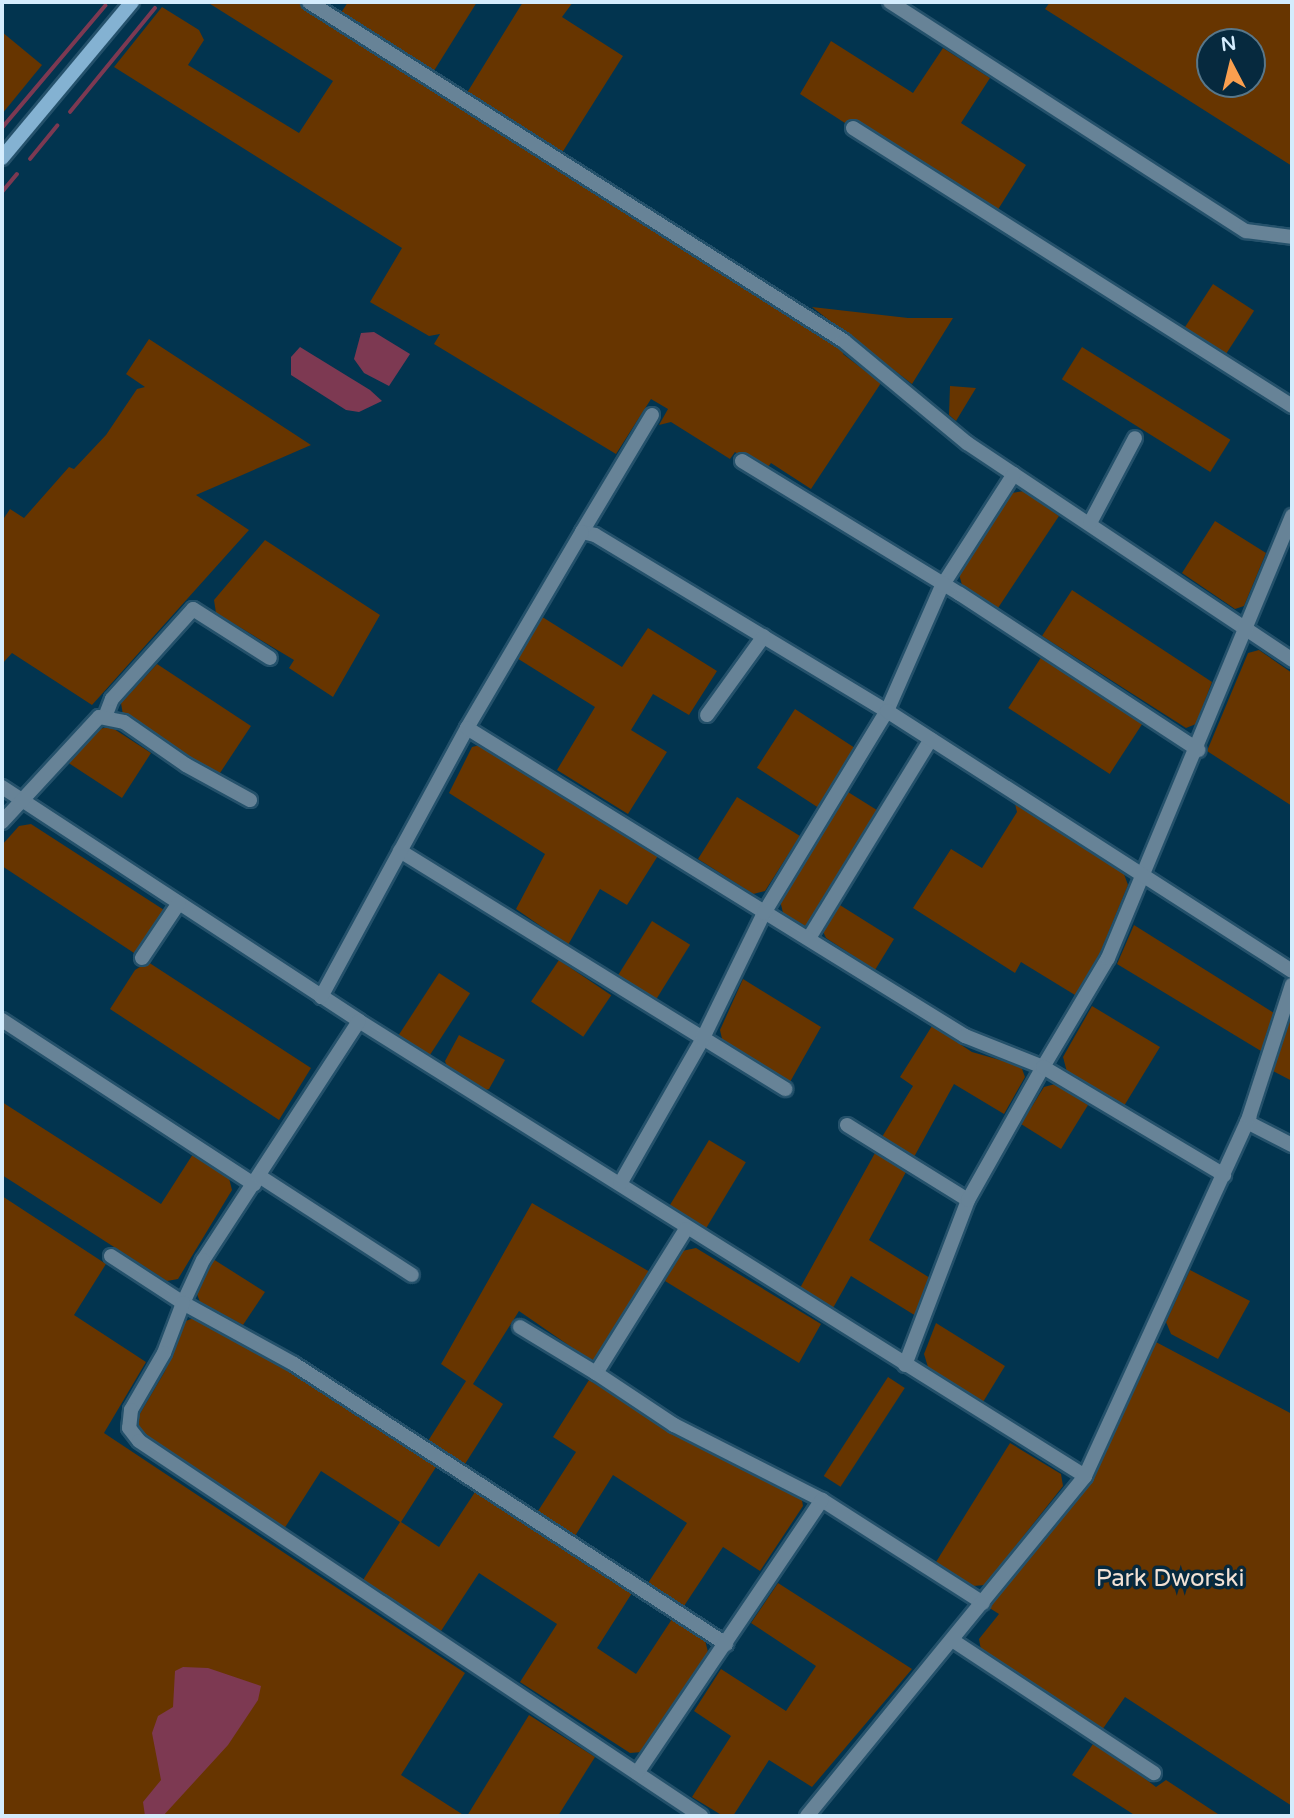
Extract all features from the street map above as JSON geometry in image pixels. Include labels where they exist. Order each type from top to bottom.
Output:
[{"type":"street","points":[[2,158],[132,2]]},
{"type":"street","points":[[309,2],[844,341],[947,428],[1292,660]]},
{"type":"street","points":[[890,2],[1246,231],[1292,237]]},
{"type":"street","points":[[853,128],[1292,406]]},
{"type":"street","points":[[321,996],[467,728],[652,415]]},
{"type":"street","points":[[1090,523],[1135,438]]},
{"type":"street","points":[[742,461],[1198,750]]},
{"type":"street","points":[[620,1184],[702,1040],[764,913],[887,711],[942,586],[1014,474]]},
{"type":"street","points":[[905,1365],[968,1200],[1108,958],[1198,750],[1292,516]]},
{"type":"street","points":[[582,532],[595,535],[887,711],[1292,971]]},
{"type":"street","points":[[105,717],[112,699],[193,609],[270,658]]},
{"type":"street","points":[[706,715],[764,636]]},
{"type":"street","points":[[2,822],[83,728],[105,717],[124,722],[186,765],[250,800]]},
{"type":"street","points":[[467,728],[976,1042],[1043,1067],[1224,1174]]},
{"type":"street","points":[[809,938],[931,739]]},
{"type":"street","points":[[2,787],[359,1021],[1085,1476]]},
{"type":"street","points":[[400,852],[785,1089]]},
{"type":"street","points":[[142,958],[179,903]]},
{"type":"street","points":[[807,1816],[1085,1476],[1247,1122],[1292,985]]},
{"type":"street","points":[[2,1020],[412,1275]]},
{"type":"street","points":[[359,1021],[203,1260],[164,1353],[131,1410],[129,1428],[139,1441],[701,1816]]},
{"type":"street","points":[[1247,1122],[1292,1145]]},
{"type":"street","points":[[848,1125],[968,1200]]},
{"type":"street","points":[[596,1373],[686,1228]]},
{"type":"street","points":[[111,1256],[183,1303],[294,1364],[726,1644]]},
{"type":"street","points":[[520,1327],[674,1424],[822,1500],[983,1603]]},
{"type":"street","points":[[637,1773],[822,1500]]},
{"type":"street","points":[[952,1640],[1154,1773]]},
{"type":"green space","points":[[207,2],[301,2],[846,347],[843,354],[881,383],[811,489],[771,463],[765,471],[735,452],[730,459],[671,422],[659,425],[668,409],[651,399],[616,454],[434,344],[440,334],[429,336],[370,302],[402,248],[114,67],[162,7],[199,30],[204,40],[188,65],[299,133],[333,81]]},
{"type":"green space","points":[[348,2],[477,2],[432,74],[339,16]]},
{"type":"green space","points":[[523,2],[573,2],[562,17],[623,56],[560,156],[465,96]]},
{"type":"green space","points":[[1050,2],[1292,2],[1292,166],[1045,9]]},
{"type":"green space","points":[[2,32],[42,65],[2,114]]},
{"type":"green space","points":[[831,41],[913,93],[943,48],[990,78],[961,123],[1026,165],[997,211],[853,119],[848,125],[800,94]]},
{"type":"green space","points":[[1213,284],[1254,311],[1225,356],[1184,329]]},
{"type":"green space","points":[[812,307],[908,318],[953,318],[912,384]]},
{"type":"green space","points":[[149,339],[311,445],[196,495],[249,530],[92,705],[12,653],[2,664],[2,521],[10,509],[24,518],[69,467],[74,469],[106,435],[137,389],[145,387],[126,374]]},
{"type":"green space","points":[[1082,347],[1230,440],[1210,472],[1062,379]]},
{"type":"green space","points":[[950,386],[976,388],[956,421],[949,415]]},
{"type":"green space","points":[[1024,491],[1059,516],[998,608],[962,585],[959,574],[1012,493]]},
{"type":"green space","points":[[1215,521],[1266,553],[1244,606],[1235,609],[1182,573]]},
{"type":"green space","points":[[265,540],[380,615],[333,697],[289,668],[294,660],[216,613],[214,600]]},
{"type":"green space","points":[[1072,590],[1212,682],[1196,724],[1186,728],[1042,636]]},
{"type":"green space","points":[[536,613],[622,667],[648,628],[717,671],[689,715],[653,694],[631,730],[667,752],[628,814],[557,770],[595,707],[512,655]]},
{"type":"green space","points":[[1259,650],[1292,673],[1292,806],[1207,751],[1248,653]]},
{"type":"green space","points":[[1042,656],[1143,722],[1110,774],[1008,708]]},
{"type":"green space","points":[[157,664],[251,726],[218,776],[123,715],[121,703]]},
{"type":"green space","points":[[795,709],[855,748],[817,807],[757,768]]},
{"type":"green space","points":[[111,727],[151,753],[122,798],[67,762],[98,729]]},
{"type":"green space","points":[[484,744],[659,854],[627,905],[600,889],[568,945],[516,909],[545,854],[449,793],[472,747]]},
{"type":"green space","points":[[848,792],[880,812],[807,927],[783,913],[780,900]]},
{"type":"green space","points":[[737,797],[800,836],[765,891],[753,894],[698,859]]},
{"type":"green space","points":[[1015,804],[1124,874],[1128,885],[1100,953],[1075,995],[1021,962],[1015,973],[913,908],[951,849],[982,868],[1017,812]]},
{"type":"green space","points":[[31,824],[164,910],[134,953],[2,866],[2,845],[19,826]]},
{"type":"green space","points":[[835,902],[894,939],[875,970],[826,938],[821,927]]},
{"type":"green space","points":[[652,921],[690,945],[655,1002],[616,978]]},
{"type":"green space","points":[[1134,925],[1274,1013],[1261,1051],[1117,964]]},
{"type":"green space","points":[[559,960],[611,995],[583,1037],[531,1001]]},
{"type":"green space","points":[[148,962],[311,1068],[279,1120],[110,1009],[135,970]]},
{"type":"green space","points":[[439,973],[470,993],[428,1058],[397,1038]]},
{"type":"green space","points":[[743,979],[821,1027],[790,1082],[723,1043],[720,1030]]},
{"type":"green space","points":[[1092,1006],[1160,1047],[1124,1106],[1067,1072],[1063,1057]]},
{"type":"green space","points":[[1290,1019],[1292,1020],[1292,1081],[1273,1071]]},
{"type":"green space","points":[[932,1026],[972,1052],[1021,1066],[1025,1077],[1004,1114],[954,1084],[914,1157],[882,1137],[913,1086],[900,1077]]},
{"type":"green space","points":[[459,1035],[505,1060],[489,1089],[482,1091],[448,1069],[445,1061]]},
{"type":"green space","points":[[1055,1084],[1088,1105],[1061,1149],[1021,1124],[1044,1087]]},
{"type":"green space","points":[[2,1102],[161,1204],[193,1154],[229,1178],[232,1190],[178,1279],[167,1281],[2,1175]]},
{"type":"green space","points":[[709,1140],[746,1162],[705,1230],[668,1208]]},
{"type":"green space","points":[[875,1153],[906,1172],[869,1240],[930,1278],[916,1316],[851,1276],[833,1308],[800,1288]]},
{"type":"green space","points":[[2,1196],[106,1264],[74,1315],[146,1362],[104,1433],[465,1673],[401,1775],[465,1816],[2,1816]]},
{"type":"green space","points":[[532,1203],[650,1272],[599,1359],[590,1360],[519,1311],[473,1384],[503,1404],[465,1464],[428,1441],[466,1381],[441,1364]]},
{"type":"green space","points":[[696,1248],[821,1324],[799,1363],[665,1281],[682,1251]]},
{"type":"green space","points":[[213,1259],[265,1292],[243,1325],[200,1302],[195,1289]]},
{"type":"green space","points":[[1190,1270],[1250,1301],[1218,1359],[1171,1334],[1166,1322]]},
{"type":"green space","points":[[194,1318],[273,1361],[436,1467],[401,1522],[439,1547],[475,1492],[632,1593],[597,1648],[636,1674],[672,1619],[705,1640],[708,1652],[642,1752],[630,1753],[520,1682],[557,1624],[479,1573],[441,1631],[363,1580],[400,1522],[321,1471],[284,1529],[137,1434],[135,1422],[165,1371],[183,1322]]},
{"type":"green space","points":[[936,1323],[1005,1366],[983,1402],[928,1367],[924,1354]]},
{"type":"green space","name":"Park Dworski","points":[[1156,1342],[1292,1414],[1292,1806],[1125,1697],[1102,1730],[981,1650],[979,1639],[999,1614],[988,1607],[1086,1485],[1089,1486]]},
{"type":"green space","points":[[888,1377],[905,1388],[841,1487],[824,1476]]},
{"type":"green space","points":[[589,1380],[677,1436],[801,1494],[803,1506],[760,1571],[723,1547],[684,1606],[648,1583],[687,1523],[613,1475],[575,1536],[538,1511],[576,1452],[553,1437]]},
{"type":"green space","points":[[1010,1443],[1061,1474],[1063,1486],[985,1585],[973,1586],[936,1562]]},
{"type":"green space","points":[[778,1583],[912,1669],[812,1787],[769,1760],[733,1816],[723,1816],[692,1797],[731,1736],[694,1711],[721,1669],[786,1711],[816,1666],[751,1623]]},
{"type":"green space","points":[[529,1715],[595,1757],[558,1816],[467,1816]]},
{"type":"green space","points":[[1095,1741],[1156,1787],[1166,1780],[1221,1816],[1136,1816],[1072,1775]]},
{"type":"shaded area","points":[[374,332],[410,354],[389,386],[364,373],[354,359],[361,333]]},
{"type":"shaded area","points":[[300,347],[370,390],[382,401],[359,412],[346,410],[291,375],[291,357]]},
{"type":"shaded area","points":[[183,1667],[208,1668],[261,1686],[258,1700],[228,1745],[163,1816],[145,1816],[143,1802],[161,1780],[152,1733],[158,1716],[173,1707],[175,1671]]},
{"type":"waterway","points":[[2,128],[105,6]]},
{"type":"waterway","points":[[70,112],[155,8]]},
{"type":"waterway","points":[[30,159],[57,126]]},
{"type":"waterway","points":[[2,192],[17,174]]}]
